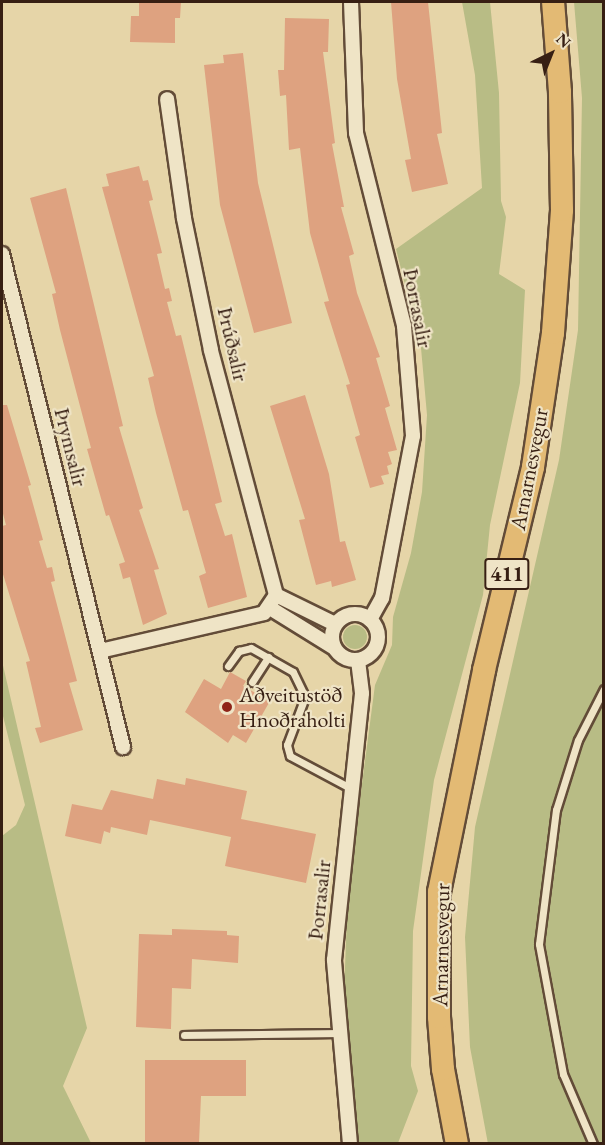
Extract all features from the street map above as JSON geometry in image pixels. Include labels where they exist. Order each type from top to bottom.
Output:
[{"type":"main road","name":"Arnarnesvegur","points":[[457,1143],[443,1069],[440,1017],[439,892],[484,670],[533,467],[553,333],[562,210],[560,92],[553,2]]},
{"type":"street","name":"Þorrasalir","points":[[351,2],[356,133],[404,326],[413,436],[382,598],[370,620]]},
{"type":"street","name":"Þrúðsalir","points":[[167,99],[184,218],[211,350],[273,601]]},
{"type":"street","name":"Þrymsalir","points":[[2,254],[123,747]]},
{"type":"street","points":[[273,601],[335,624],[356,614],[370,620],[378,641],[371,654],[358,661],[344,658],[273,601]]},
{"type":"street","points":[[100,651],[264,613],[273,601]]},
{"type":"street","points":[[333,647],[335,624]]},
{"type":"street","name":"Þorrasalir","points":[[350,1143],[338,1033],[334,960],[362,693],[358,661]]},
{"type":"lane","points":[[228,666],[238,651],[246,648],[268,657],[293,672],[304,688],[304,705],[287,745],[290,756],[352,789]]},
{"type":"lane","points":[[252,682],[268,657]]},
{"type":"lane","points":[[592,1143],[563,1074],[539,944],[556,810],[578,741],[603,689]]},
{"type":"lane","points":[[184,1035],[338,1033]]},
{"type":"green space","points":[[462,2],[490,2],[499,93],[501,201],[506,217],[499,274],[525,290],[520,383],[490,525],[483,595],[434,780],[413,931],[411,1066],[418,1091],[398,1143],[359,1144],[343,1019],[348,890],[375,685],[392,645],[393,617],[411,553],[422,492],[427,415],[421,348],[396,249],[482,188],[475,75]]},
{"type":"green space","points":[[574,2],[603,2],[603,1143],[488,1144],[470,1047],[465,937],[475,827],[559,460],[578,330],[582,98]]},
{"type":"green space","points":[[355,625],[363,629],[367,637],[363,645],[355,649],[347,645],[343,637],[347,629]]},
{"type":"green space","points":[[2,661],[87,1028],[63,1086],[91,1143],[2,1143],[2,836],[16,825],[25,805],[2,712]]},
{"type":"building","points":[[139,2],[181,2],[180,18],[175,18],[175,43],[130,42],[131,16],[139,16]]},
{"type":"building","points":[[391,2],[428,2],[442,133],[437,134],[448,184],[412,192],[405,160],[411,159],[397,79]]},
{"type":"building","points":[[285,18],[329,19],[328,52],[323,52],[335,143],[332,144],[344,207],[341,207],[354,254],[349,256],[357,293],[380,357],[376,358],[390,406],[385,408],[397,450],[388,452],[392,464],[387,466],[389,474],[381,476],[384,484],[370,488],[355,437],[360,435],[346,385],[350,384],[324,302],[329,301],[310,233],[300,148],[289,150],[286,95],[280,96],[278,70],[284,70]]},
{"type":"building","points":[[243,53],[258,183],[292,323],[254,333],[220,205],[204,65],[224,63],[223,55]]},
{"type":"building","points":[[139,166],[143,181],[148,180],[153,200],[149,201],[162,253],[157,254],[165,289],[169,288],[172,301],[167,302],[176,336],[181,335],[222,502],[215,504],[225,536],[232,534],[247,597],[208,608],[199,576],[206,573],[188,510],[183,511],[156,413],[148,378],[154,376],[102,187],[109,186],[106,174]]},
{"type":"building","points":[[66,188],[123,426],[119,427],[143,508],[139,510],[159,569],[154,570],[167,614],[143,625],[130,577],[123,579],[119,564],[125,562],[109,515],[106,516],[87,449],[91,448],[52,294],[56,293],[30,198]]},
{"type":"building","points":[[305,395],[329,474],[340,542],[345,541],[356,580],[332,587],[331,581],[316,585],[299,520],[305,519],[270,406]]},
{"type":"building","points":[[2,405],[7,405],[31,485],[28,486],[43,540],[39,541],[47,568],[52,567],[55,581],[51,582],[77,681],[69,683],[83,730],[40,743],[35,728],[41,727],[26,662],[30,661],[2,571],[2,526],[6,525],[2,510]]},
{"type":"building","name":"Aðveitustöð Hnoðraholti","points":[[230,672],[246,681],[243,686],[270,701],[246,743],[233,735],[228,743],[185,712],[204,679],[221,689]]},
{"type":"building","points":[[186,778],[247,791],[241,819],[316,834],[306,883],[225,866],[231,837],[150,820],[147,835],[111,827],[110,833],[104,831],[101,844],[65,836],[72,804],[102,810],[111,790],[153,799],[157,779],[185,785]]},
{"type":"building","points":[[172,929],[227,931],[227,935],[239,936],[238,963],[192,959],[191,989],[172,988],[171,1029],[136,1027],[139,934],[172,935]]},
{"type":"building","points":[[145,1060],[246,1060],[246,1096],[201,1096],[199,1143],[145,1143]]},
{"type":"place","name":"Aðveitustöð Hnoðraholti","points":[[227,707]]}]
